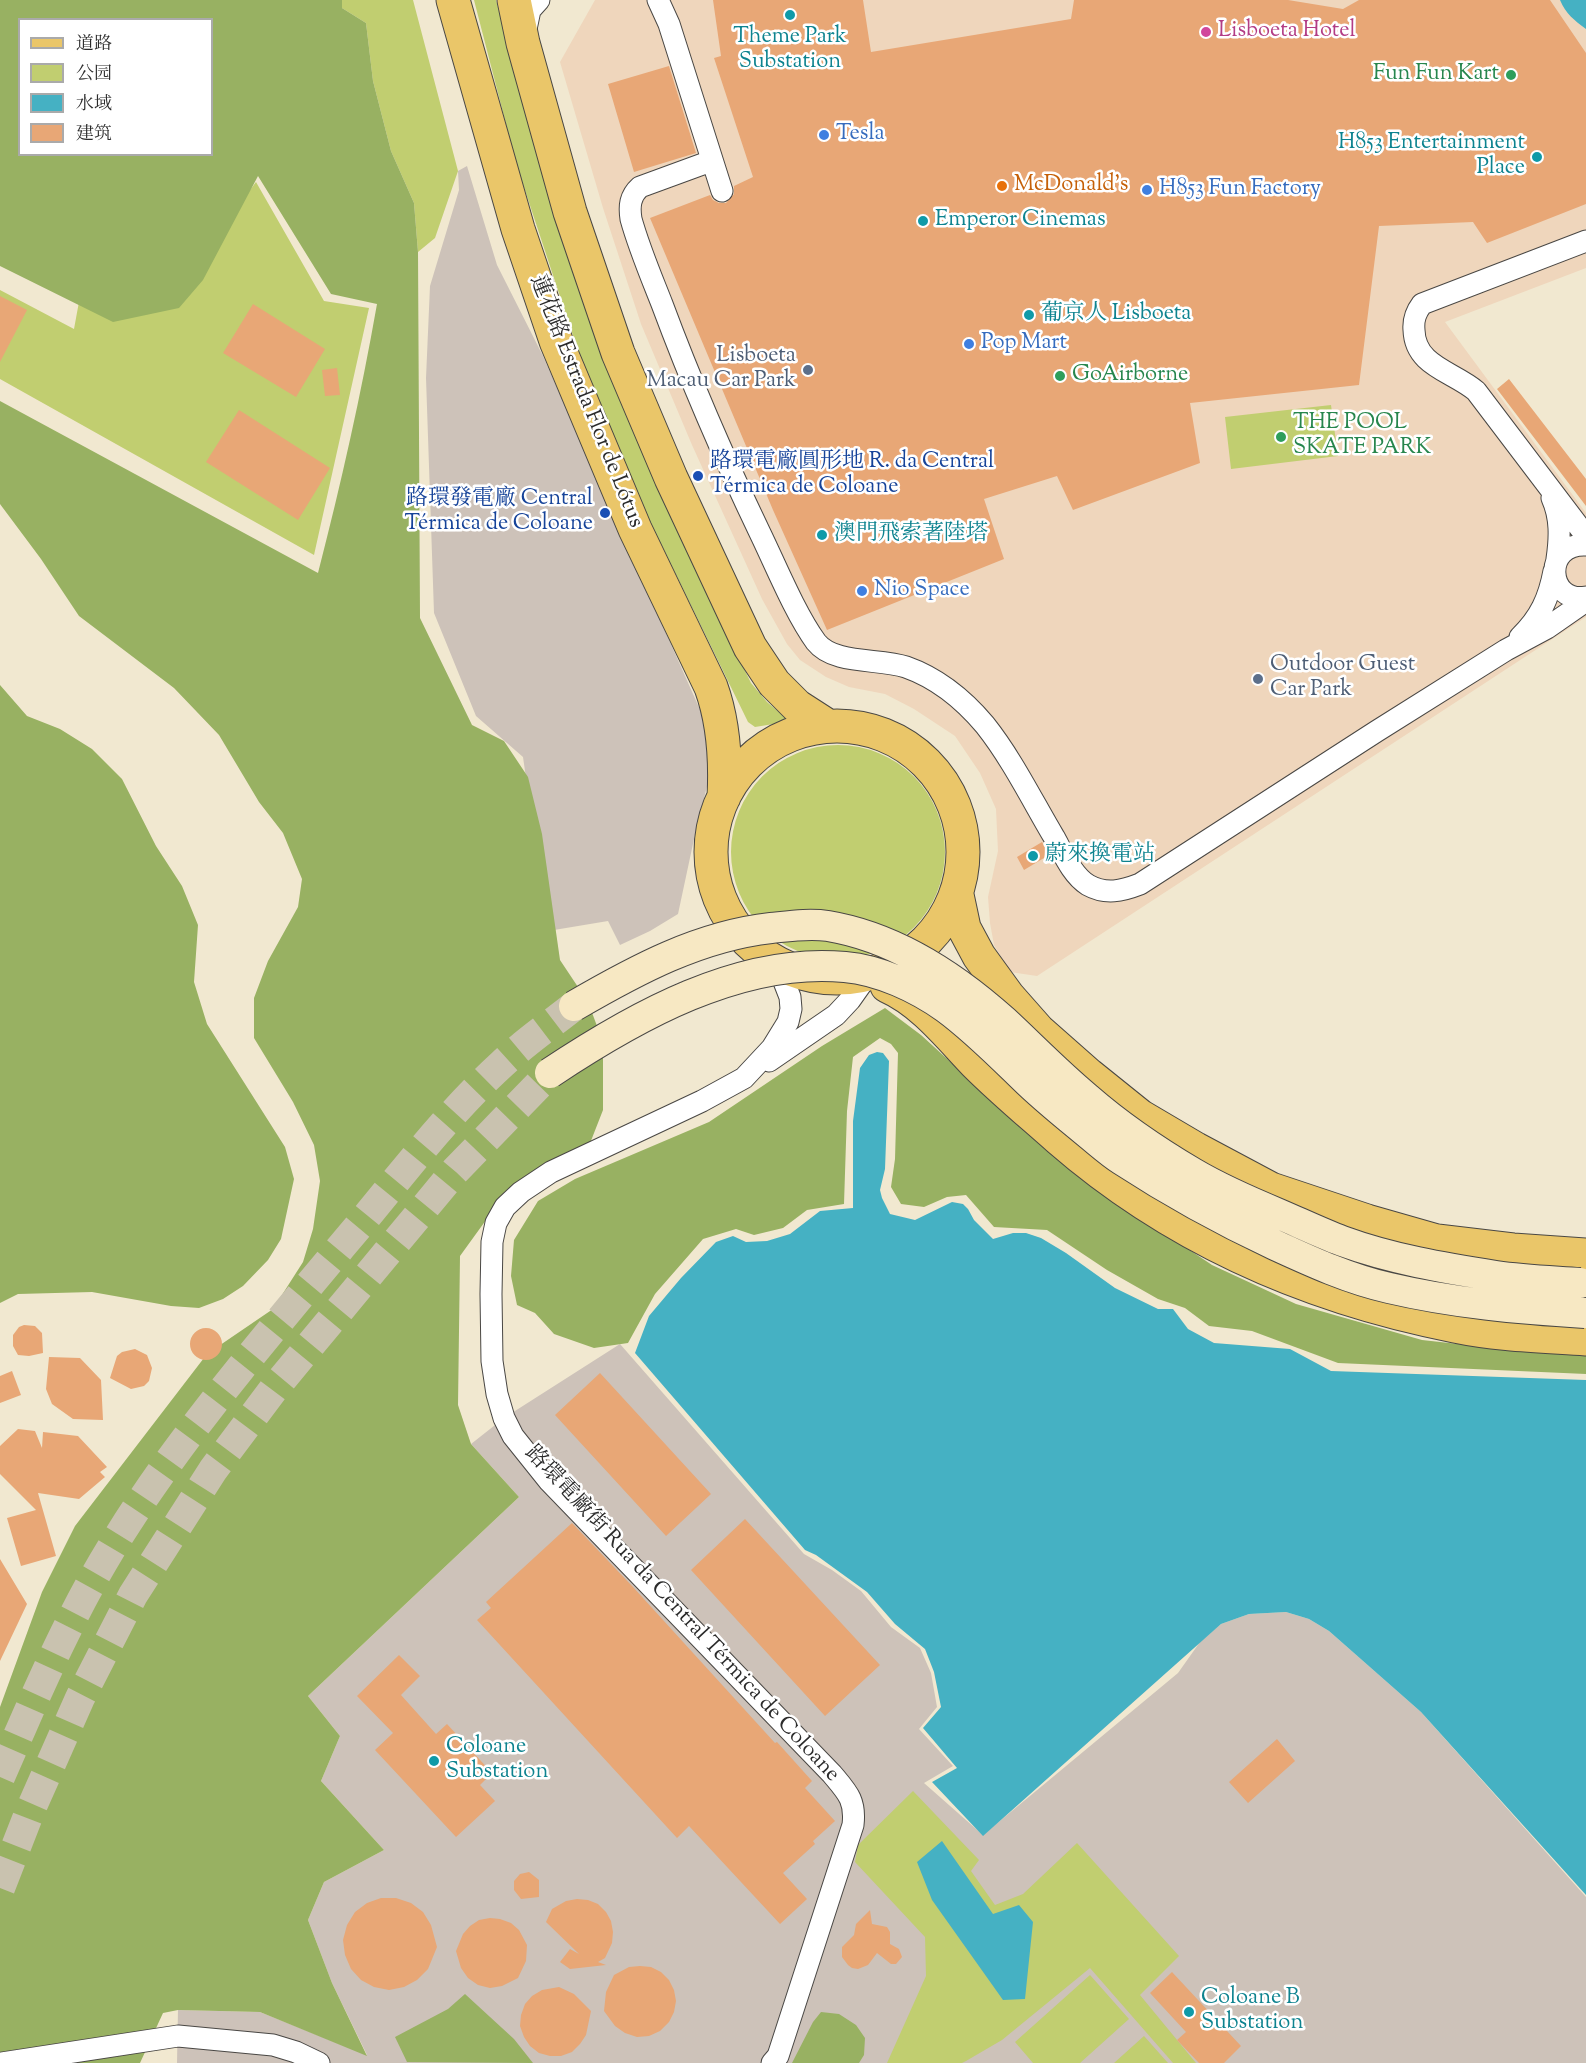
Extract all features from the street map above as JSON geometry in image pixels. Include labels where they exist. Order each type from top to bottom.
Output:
[{"type":"main road","name":"蓮花路 Estrada Flor de Lótus","points":[[453,0],[518,229],[556,342],[635,529],[711,687],[720,712],[725,769],[724,796]]},
{"type":"main road","points":[[514,0],[523,43],[570,212],[618,353],[671,478],[750,647],[774,683],[797,706],[828,726]]},
{"type":"main road","points":[[828,726],[867,729],[903,743],[933,768],[954,801],[964,839],[962,878],[957,895],[935,934],[922,948],[893,967],[867,976],[834,978],[793,973],[772,963],[750,944],[724,907],[713,876],[711,858],[712,837],[724,796],[733,779],[748,762],[768,746],[809,728],[828,726]]},
{"type":"main road","points":[[957,895],[964,928],[979,956],[1008,996],[1038,1030],[1089,1076],[1140,1116],[1196,1149],[1271,1188],[1367,1221],[1437,1241],[1513,1250],[1583,1269]]},
{"type":"main road","points":[[574,1006],[626,976],[682,950],[710,940],[754,930],[797,925],[825,925],[860,933],[901,949],[929,965],[1002,1019],[1087,1099],[1132,1133],[1193,1173],[1248,1201],[1342,1241],[1399,1257],[1499,1277],[1583,1269]]},
{"type":"main road","points":[[550,1074],[586,1049],[656,1010],[726,983],[766,971],[808,967],[844,967],[867,971],[904,985],[945,1007],[994,1048],[1047,1099],[1118,1158],[1170,1191],[1231,1224],[1325,1268],[1387,1288],[1525,1310],[1585,1326]]},
{"type":"main road","points":[[867,976],[892,988],[920,1008],[1021,1106],[1087,1164],[1155,1212],[1230,1254],[1299,1283],[1385,1310],[1457,1327],[1521,1334],[1585,1326]]},
{"type":"street","points":[[523,43],[530,10],[539,0]]},
{"type":"street","points":[[658,0],[669,24],[722,191]]},
{"type":"street","points":[[668,0],[669,24]]},
{"type":"street","points":[[711,161],[639,187],[634,192],[630,210],[634,229],[683,359],[721,448],[793,601],[817,643],[825,651],[837,656],[881,661],[905,667],[931,678],[963,701],[1004,753],[1071,866],[1086,884],[1099,890],[1113,892],[1140,884],[1377,730],[1506,650],[1546,628],[1586,599]]},
{"type":"street","points":[[1586,241],[1434,298],[1422,304],[1413,320],[1416,346],[1421,355],[1432,364],[1466,382],[1476,391],[1586,536]]},
{"type":"street","points":[[1506,650],[1527,630],[1542,611],[1556,565],[1560,537],[1559,523],[1554,502],[1541,476]]},
{"type":"street","points":[[1586,545],[1574,546],[1564,551],[1556,565],[1559,587],[1573,597],[1586,599]]},
{"type":"street","name":"路環電廠街 Rua da Central Térmica de Coloane","points":[[772,963],[783,979],[790,998],[791,1009],[788,1022],[772,1048],[744,1078],[702,1101],[551,1172],[521,1192],[505,1207],[496,1223],[492,1242],[492,1361],[497,1394],[504,1418],[513,1436],[531,1461],[832,1774],[853,1803],[855,1812],[853,1825],[804,1980],[778,2056],[772,2063]]},
{"type":"street","points":[[744,1078],[836,1015],[867,976]]},
{"type":"street","points":[[2,2063],[178,2036],[273,2045],[296,2052],[319,2063]]},
{"type":"shaded area","points":[[595,0],[1586,0],[1586,268],[1445,322],[1586,513],[1586,617],[1037,976],[1010,972],[994,945],[990,923],[988,897],[998,851],[996,809],[980,773],[955,736],[914,709],[885,694],[849,687],[826,677],[800,660],[787,644],[762,599],[692,445],[641,324],[603,208],[560,62]]},
{"type":"shaded area","points":[[467,166],[497,265],[543,356],[717,748],[697,825],[678,914],[620,945],[608,921],[548,931],[523,757],[476,716],[434,613],[426,378],[430,286],[459,190],[458,171]]},
{"type":"shaded area","points":[[620,1344],[804,1554],[832,1570],[861,1591],[891,1627],[920,1648],[931,1673],[937,1707],[919,1729],[953,1766],[924,1783],[983,1835],[1178,1673],[1200,1642],[1221,1624],[1249,1614],[1286,1612],[1309,1619],[1329,1631],[1421,1712],[1586,1897],[1586,2063],[177,2063],[178,2010],[260,2012],[367,2055],[332,1983],[308,1920],[324,1882],[384,1850],[321,1781],[340,1736],[308,1696],[519,1497],[471,1444],[504,1418]]},
{"type":"green space","points":[[0,0],[342,0],[342,8],[366,23],[373,81],[391,151],[414,203],[418,252],[420,618],[472,725],[504,741],[528,777],[542,834],[560,960],[588,1002],[603,1042],[603,1110],[587,1151],[507,1191],[460,1256],[458,1405],[471,1444],[519,1497],[308,1696],[340,1736],[321,1781],[384,1850],[324,1882],[308,1920],[332,1983],[367,2056],[260,2012],[178,2010],[163,2013],[140,2063],[0,2063],[0,1707],[42,1592],[75,1526],[207,1354],[273,1309],[303,1262],[313,1229],[320,1181],[314,1145],[293,1102],[254,1038],[254,998],[268,961],[298,907],[302,879],[283,833],[259,802],[219,735],[174,688],[79,616],[41,559],[0,504],[0,401],[318,573],[350,439],[377,304],[331,294],[258,176],[203,280],[179,308],[113,322],[0,266]]},
{"type":"green space","points":[[342,0],[413,0],[458,171],[435,238],[418,252],[414,203],[391,151],[373,81],[366,23],[342,8]]},
{"type":"green space","points":[[474,0],[496,0],[537,153],[579,288],[633,432],[751,683],[767,702],[787,719],[786,722],[755,727],[748,722],[639,499],[580,357],[516,163]]},
{"type":"green space","points":[[256,182],[324,301],[369,308],[314,555],[0,379],[0,290],[74,329],[85,269],[184,279]]},
{"type":"green space","name":"THE POOL SKATE PARK","points":[[1331,405],[1338,456],[1231,469],[1225,417]]},
{"type":"green space","points":[[0,685],[27,716],[60,729],[92,749],[122,779],[156,846],[182,886],[198,925],[194,982],[207,1024],[285,1147],[294,1179],[281,1239],[268,1260],[243,1286],[223,1299],[199,1308],[171,1306],[92,1292],[18,1294],[0,1303]]},
{"type":"green space","points":[[838,745],[859,747],[879,753],[914,776],[937,811],[943,831],[945,852],[943,873],[937,893],[914,928],[879,951],[859,957],[838,959],[817,957],[797,951],[762,928],[739,893],[733,873],[731,852],[733,831],[739,811],[762,776],[797,753],[817,747]]},
{"type":"green space","points":[[885,1008],[921,1035],[990,1098],[1130,1210],[1212,1265],[1296,1304],[1422,1340],[1539,1353],[1586,1354],[1586,1374],[1338,1363],[1252,1331],[1209,1326],[1185,1308],[1158,1299],[1107,1270],[1047,1230],[994,1227],[966,1195],[947,1197],[924,1207],[901,1204],[891,1187],[895,1159],[898,1053],[891,1044],[880,1038],[853,1057],[847,1111],[844,1204],[807,1210],[783,1228],[754,1235],[736,1229],[703,1239],[655,1294],[628,1343],[594,1348],[554,1334],[535,1313],[517,1305],[511,1276],[514,1240],[538,1201],[575,1179],[709,1122],[822,1046]]},
{"type":"green space","points":[[913,1791],[979,1860],[971,1871],[995,1905],[1023,1894],[1077,1843],[1179,1956],[1140,1995],[1196,2063],[1173,2063],[1090,1968],[1002,2040],[962,2063],[887,2063],[926,1976],[925,1937],[855,1862],[858,1845]]},
{"type":"green space","points":[[1090,1975],[1129,2019],[1080,2063],[1033,2063],[1015,2042]]},
{"type":"green space","points":[[465,1994],[514,2039],[533,2063],[407,2062],[395,2037],[448,2009]]},
{"type":"green space","points":[[821,2012],[839,2014],[856,2025],[865,2038],[864,2055],[859,2063],[792,2063],[813,2022]]},
{"type":"green space","points":[[1144,2036],[1168,2063],[1114,2063]]},
{"type":"water","points":[[1560,0],[1586,0],[1586,29],[1571,16]]},
{"type":"water","points":[[877,1052],[883,1053],[889,1061],[885,1169],[880,1190],[890,1214],[915,1220],[952,1202],[963,1204],[974,1220],[993,1239],[1013,1233],[1026,1233],[1041,1238],[1115,1288],[1158,1309],[1173,1309],[1188,1329],[1214,1343],[1290,1349],[1331,1371],[1586,1380],[1586,1895],[1421,1712],[1329,1631],[1309,1619],[1286,1612],[1249,1614],[1221,1624],[983,1836],[932,1782],[957,1768],[923,1728],[941,1707],[934,1672],[925,1649],[895,1624],[867,1592],[816,1555],[805,1550],[635,1353],[649,1316],[716,1242],[733,1236],[746,1242],[767,1241],[790,1234],[820,1211],[853,1208],[853,1121],[860,1068],[869,1055]]},
{"type":"water","points":[[942,1841],[993,1914],[1019,1905],[1033,1922],[1025,1999],[1003,2000],[932,1900],[917,1862]]},
{"type":"building","name":"葡京人 Lisboeta","points":[[713,0],[863,0],[871,52],[1071,19],[1074,0],[1288,0],[1343,9],[1359,0],[1550,0],[1586,53],[1586,204],[1487,243],[1473,222],[1379,226],[1359,385],[1190,403],[1200,463],[1073,510],[1057,476],[984,499],[1004,559],[827,630],[773,510],[650,218],[710,195],[719,203],[726,203],[734,194],[734,186],[753,177],[714,58],[721,56]]},
{"type":"building","points":[[669,66],[696,153],[634,172],[608,84]]},
{"type":"building","points":[[0,296],[27,310],[0,362]]},
{"type":"building","points":[[253,304],[325,349],[296,397],[223,353]]},
{"type":"building","points":[[337,368],[340,395],[325,396],[322,370]]},
{"type":"building","points":[[1509,379],[1586,479],[1586,506],[1497,389]]},
{"type":"building","points":[[239,410],[330,468],[298,520],[206,462]]},
{"type":"building","name":"蔚來換電站","points":[[1042,842],[1049,855],[1024,870],[1017,857]]},
{"type":"building","points":[[35,1326],[42,1333],[43,1353],[29,1356],[18,1355],[13,1346],[13,1335],[19,1327]]},
{"type":"building","points":[[206,1328],[217,1333],[222,1344],[217,1355],[206,1360],[195,1355],[190,1344],[195,1333]]},
{"type":"building","points":[[135,1349],[147,1355],[152,1368],[149,1381],[144,1386],[131,1389],[110,1378],[117,1356],[122,1352]]},
{"type":"building","points":[[49,1357],[80,1358],[101,1380],[103,1420],[73,1419],[52,1404],[46,1389]]},
{"type":"building","points":[[12,1371],[21,1395],[0,1403],[0,1376]]},
{"type":"building","points":[[600,1373],[711,1494],[666,1536],[555,1415]]},
{"type":"building","points":[[18,1429],[35,1431],[42,1448],[43,1432],[78,1436],[107,1467],[100,1472],[105,1477],[79,1499],[38,1493],[56,1556],[21,1566],[7,1518],[36,1510],[0,1474],[0,1446]]},
{"type":"building","points":[[745,1519],[880,1665],[825,1716],[691,1570]]},
{"type":"building","points":[[572,1523],[812,1781],[805,1788],[835,1821],[813,1841],[815,1844],[783,1873],[807,1899],[780,1924],[689,1826],[677,1838],[477,1620],[491,1608],[486,1602]]},
{"type":"building","points":[[0,1559],[27,1604],[0,1661]]},
{"type":"building","name":"Coloane Substation","points":[[399,1655],[420,1676],[401,1695],[436,1734],[447,1724],[492,1773],[480,1785],[495,1801],[456,1837],[375,1750],[393,1733],[357,1696]]},
{"type":"building","points":[[1277,1739],[1295,1761],[1248,1803],[1229,1782]]},
{"type":"building","points":[[529,1872],[539,1880],[539,1897],[521,1899],[514,1890],[514,1881],[520,1874]]},
{"type":"building","points":[[381,1898],[396,1898],[411,1903],[423,1912],[431,1925],[437,1947],[428,1969],[417,1980],[404,1987],[389,1990],[374,1987],[361,1980],[351,1969],[345,1955],[343,1940],[347,1925],[355,1912],[367,1903]]},
{"type":"building","points":[[577,1899],[598,1904],[611,1921],[612,1943],[605,1958],[598,1962],[606,1965],[570,1969],[560,1962],[570,1949],[579,1954],[546,1922],[552,1909],[566,1901]]},
{"type":"building","points":[[870,1910],[872,1924],[887,1927],[890,1932],[890,1944],[899,1949],[902,1957],[896,1964],[891,1964],[877,1953],[868,1965],[858,1969],[852,1968],[842,1957],[842,1947],[854,1935],[856,1924]]},
{"type":"building","points":[[490,1918],[511,1923],[519,1930],[527,1945],[526,1961],[518,1978],[502,1986],[490,1988],[478,1985],[468,1978],[461,1968],[456,1951],[463,1934],[470,1926],[479,1920]]},
{"type":"building","points":[[629,1967],[651,1967],[661,1972],[669,1980],[676,2001],[669,2022],[660,2031],[649,2036],[637,2037],[615,2026],[604,2011],[606,1992],[614,1975]]},
{"type":"building","name":"Coloane B Substation","points":[[1172,1972],[1241,2046],[1224,2063],[1199,2063],[1177,2040],[1186,2032],[1150,1993]]},
{"type":"building","points":[[559,1987],[574,1994],[591,2011],[586,2035],[580,2044],[572,2052],[561,2056],[550,2056],[539,2053],[530,2046],[520,2026],[521,2015],[525,2004],[532,1996],[542,1990]]},
{"type":"tunnel","points":[[0,1777],[48,1668],[88,1588],[129,1520],[186,1439],[246,1361],[438,1130],[510,1056],[574,1006]]},
{"type":"tunnel","points":[[0,1888],[30,1811],[80,1698],[133,1595],[213,1470],[273,1390],[455,1171],[550,1073]]},
{"type":"place","name":"Theme Park Substation","points":[[790,15]]},
{"type":"place","name":"Lisboeta Hotel","points":[[1206,32]]},
{"type":"place","name":"Fun Fun Kart","points":[[1511,75]]},
{"type":"place","name":"Tesla","points":[[824,135]]},
{"type":"place","name":"H853 Entertainment Place","points":[[1537,157]]},
{"type":"place","name":"McDonald's","points":[[1002,186]]},
{"type":"place","name":"H853 Fun Factory","points":[[1147,190]]},
{"type":"place","name":"Emperor Cinemas","points":[[923,221]]},
{"type":"place","name":"葡京人 Lisboeta","points":[[1029,315]]},
{"type":"place","name":"Pop Mart","points":[[969,344]]},
{"type":"place","name":"Lisboeta Macau Car Park","points":[[808,370]]},
{"type":"place","name":"GoAirborne","points":[[1060,376]]},
{"type":"place","name":"THE POOL SKATE PARK","points":[[1281,437]]},
{"type":"place","name":"路環電廠圓形地 R. da Central Térmica de Coloane","points":[[698,476]]},
{"type":"place","name":"路環發電廠 Central Térmica de Coloane","points":[[605,513]]},
{"type":"place","name":"澳門飛索著陸塔","points":[[822,535]]},
{"type":"place","name":"Nio Space","points":[[862,591]]},
{"type":"place","name":"Outdoor Guest Car Park","points":[[1258,679]]},
{"type":"place","name":"蔚來換電站","points":[[1033,856]]},
{"type":"place","name":"Coloane Substation","points":[[434,1761]]},
{"type":"place","name":"Coloane B Substation","points":[[1189,2012]]}]
